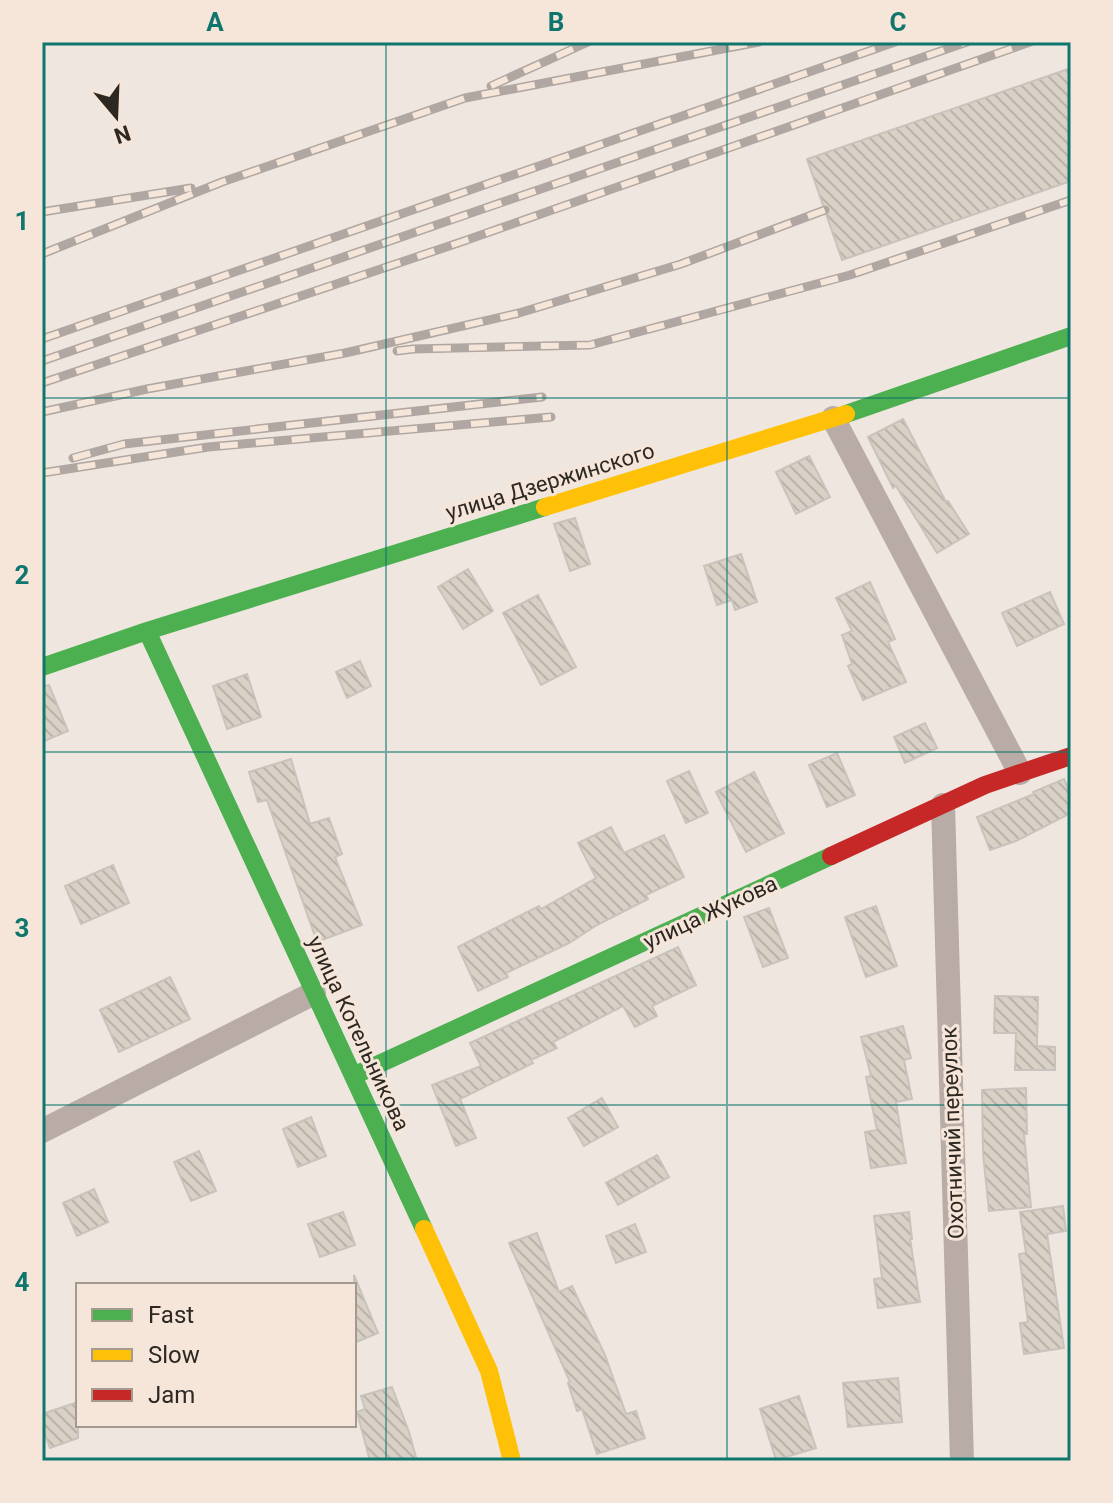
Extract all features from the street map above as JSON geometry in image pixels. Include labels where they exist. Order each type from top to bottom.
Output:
[{"type":"street","name":"улица Дзержинского","points":[[42,667],[147,631],[833,418],[1071,336]]},
{"type":"street","points":[[833,418],[1020,773]]},
{"type":"street","name":"улица Котельникова","points":[[147,631],[489,1371],[512,1461]]},
{"type":"street","name":"улица Жукова","points":[[353,1076],[985,785],[1071,756]]},
{"type":"street","name":"Охотничий переулок","points":[[943,805],[962,1461]]},
{"type":"street","points":[[42,1131],[314,993]]},
{"type":"building","points":[[1071,68],[1071,181],[842,260],[807,159]]},
{"type":"building","points":[[903,419],[946,502],[969,534],[937,553],[896,486],[893,488],[868,437]]},
{"type":"building","points":[[809,456],[830,497],[796,514],[776,472]]},
{"type":"building","points":[[575,518],[590,564],[570,571],[554,524]]},
{"type":"building","points":[[741,554],[757,602],[735,610],[732,600],[717,605],[704,566]]},
{"type":"building","points":[[468,569],[493,611],[463,629],[438,587]]},
{"type":"building","points":[[870,582],[895,639],[888,642],[906,682],[863,700],[848,666],[852,664],[842,635],[852,631],[836,598]]},
{"type":"building","points":[[1050,592],[1064,624],[1017,646],[1002,613]]},
{"type":"building","points":[[538,595],[576,667],[541,685],[503,613]]},
{"type":"building","points":[[360,661],[371,686],[347,698],[336,672]]},
{"type":"building","points":[[247,674],[261,717],[227,729],[213,686]]},
{"type":"building","points":[[49,685],[68,731],[42,742],[42,686]]},
{"type":"building","points":[[925,723],[937,748],[905,763],[894,737]]},
{"type":"building","points":[[837,753],[855,795],[827,807],[809,765]]},
{"type":"building","points":[[291,759],[310,824],[329,818],[342,854],[335,857],[362,925],[317,942],[267,800],[258,802],[249,772]]},
{"type":"building","points":[[689,771],[708,813],[686,823],[667,781]]},
{"type":"building","points":[[754,772],[784,833],[746,852],[716,792]]},
{"type":"building","points":[[1064,779],[1071,794],[1071,813],[1016,841],[990,850],[977,817]]},
{"type":"building","points":[[611,827],[624,853],[664,835],[684,877],[646,895],[648,899],[569,943],[506,973],[508,977],[478,991],[458,947],[539,906],[541,909],[596,878],[578,843]]},
{"type":"building","points":[[113,865],[129,903],[81,924],[65,886]]},
{"type":"building","points":[[876,906],[897,966],[866,977],[845,917]]},
{"type":"building","points":[[769,908],[788,958],[763,967],[744,917]]},
{"type":"building","points":[[678,947],[696,985],[652,1006],[657,1016],[635,1027],[623,1006],[553,1042],[557,1048],[531,1060],[533,1063],[460,1099],[476,1138],[456,1146],[432,1085],[481,1066],[470,1043]]},
{"type":"building","points":[[170,977],[190,1019],[119,1052],[100,1010]]},
{"type":"building","points":[[995,996],[1038,997],[1037,1046],[1055,1047],[1055,1070],[1015,1070],[1016,1033],[994,1033]]},
{"type":"building","points":[[903,1026],[911,1058],[904,1060],[912,1099],[896,1102],[906,1163],[871,1168],[865,1132],[877,1130],[866,1077],[871,1076],[861,1037]]},
{"type":"building","points":[[1026,1088],[1027,1134],[1024,1134],[1031,1207],[989,1211],[983,1153],[982,1090]]},
{"type":"building","points":[[602,1098],[618,1127],[584,1146],[568,1118]]},
{"type":"building","points":[[311,1117],[326,1156],[298,1167],[283,1129]]},
{"type":"building","points":[[199,1151],[216,1191],[191,1201],[174,1162]]},
{"type":"building","points":[[657,1155],[669,1177],[618,1205],[606,1183]]},
{"type":"building","points":[[94,1189],[108,1222],[77,1236],[63,1203]]},
{"type":"building","points":[[1063,1206],[1066,1231],[1047,1234],[1064,1348],[1024,1354],[1020,1323],[1028,1322],[1019,1254],[1026,1253],[1020,1212]]},
{"type":"building","points":[[343,1212],[355,1245],[320,1257],[308,1224]]},
{"type":"building","points":[[909,1212],[920,1302],[878,1308],[874,1279],[882,1278],[874,1216]]},
{"type":"building","points":[[635,1224],[646,1252],[616,1263],[606,1236]]},
{"type":"building","points":[[537,1233],[559,1292],[572,1286],[605,1355],[626,1414],[636,1411],[645,1438],[597,1454],[582,1409],[577,1411],[570,1382],[509,1243]]},
{"type":"building","points":[[354,1275],[378,1333],[356,1342],[356,1283]]},
{"type":"building","points":[[898,1378],[902,1422],[848,1427],[843,1383]]},
{"type":"building","points":[[392,1387],[417,1461],[370,1461],[357,1412],[365,1409],[361,1396]]},
{"type":"building","points":[[799,1396],[816,1448],[776,1460],[760,1409]]},
{"type":"building","points":[[76,1403],[78,1438],[50,1448],[42,1426],[42,1414]]},
{"type":"railway","points":[[491,86],[588,42]]},
{"type":"railway","points":[[42,254],[222,182],[465,98],[759,42]]},
{"type":"railway","points":[[42,339],[895,42]]},
{"type":"railway","points":[[42,361],[967,42]]},
{"type":"railway","points":[[42,383],[464,241],[1030,42]]},
{"type":"railway","points":[[42,212],[191,188]]},
{"type":"railway","points":[[397,351],[590,345],[850,275],[1071,200]]},
{"type":"railway","points":[[42,412],[147,389],[345,353],[519,313],[681,264],[825,210]]},
{"type":"railway","points":[[73,458],[124,444],[542,397]]},
{"type":"railway","points":[[42,473],[208,447],[551,417]]},
{"type":"traffic: fast","points":[[846,414],[1071,336]]},
{"type":"traffic: fast","points":[[42,667],[147,631],[545,507]]},
{"type":"traffic: fast","points":[[147,631],[424,1229]]},
{"type":"traffic: fast","points":[[353,1076],[831,856]]},
{"type":"traffic: slow","points":[[545,507],[846,414]]},
{"type":"traffic: slow","points":[[424,1229],[489,1371],[512,1461]]},
{"type":"traffic: jam","points":[[831,856],[985,785],[1071,756]]}]
